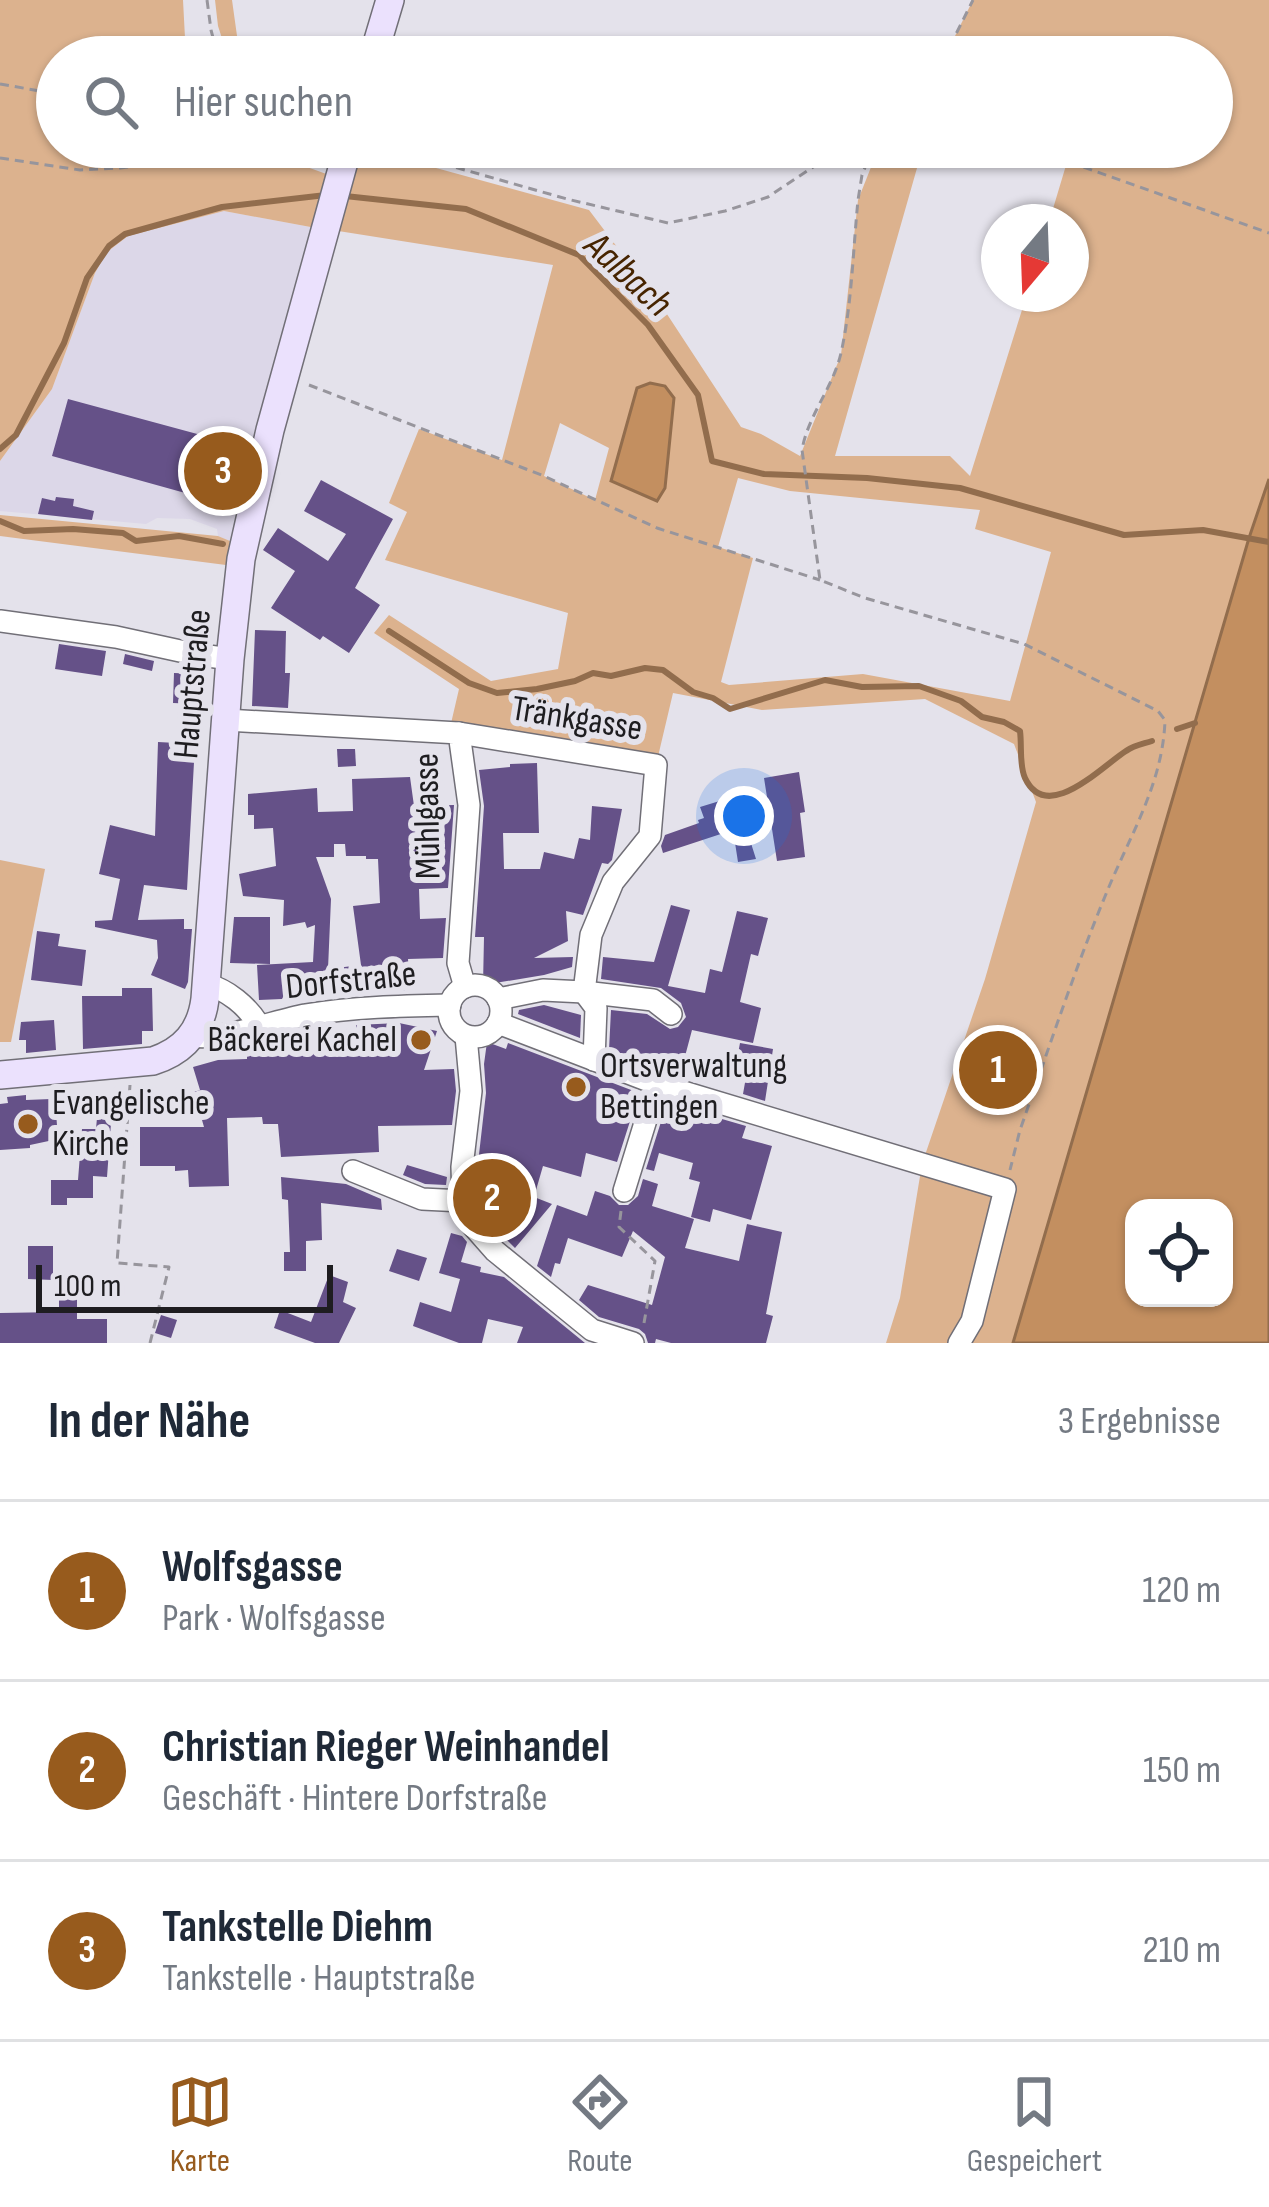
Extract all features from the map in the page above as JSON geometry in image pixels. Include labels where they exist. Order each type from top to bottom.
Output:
[{"type":"street","points":[[380,36],[390,0]]},
{"type":"street","name":"Hauptstraße","points":[[192,1036],[202,1016],[206,984],[241,559],[341,168]]},
{"type":"street","points":[[0,621],[230,658]]},
{"type":"street","name":"Mühlgasse","points":[[226,720],[459,733],[469,805],[458,964],[465,987]]},
{"type":"street","name":"Tränkgasse","points":[[459,733],[656,765],[650,836],[613,882],[591,935],[584,992],[596,1007],[594,1060]]},
{"type":"street","name":"Dorfstraße","points":[[206,984],[227,992],[259,1024]]},
{"type":"street","points":[[478,985],[498,999],[498,1023],[478,1037],[455,1029],[449,1018],[449,1005],[465,987],[478,985]]},
{"type":"street","points":[[498,999],[543,990],[584,992],[653,1000],[671,1014]]},
{"type":"street","name":"Dorfstraße","points":[[192,1036],[211,1037],[356,1007],[449,1005]]},
{"type":"street","points":[[498,1023],[657,1084],[1005,1189],[972,1321],[959,1343]]},
{"type":"street","points":[[0,1075],[130,1065],[169,1055],[192,1036]]},
{"type":"street","points":[[466,1036],[471,1091],[463,1201],[473,1226],[495,1251],[592,1330],[639,1333]]},
{"type":"street","points":[[624,1191],[657,1084]]},
{"type":"street","points":[[353,1171],[422,1199],[463,1201]]},
{"type":"path","points":[[207,0],[213,36]]},
{"type":"path","points":[[955,36],[973,0]]},
{"type":"path","points":[[0,84],[36,90]]},
{"type":"path","points":[[0,158],[36,163]]},
{"type":"path","points":[[67,168],[120,168]]},
{"type":"path","points":[[457,168],[668,224],[768,197],[812,168]]},
{"type":"path","points":[[820,580],[802,450],[805,432],[841,355],[865,168]]},
{"type":"path","points":[[1086,168],[1269,233]]},
{"type":"path","points":[[285,375],[544,476],[657,528],[865,598],[1024,644],[1157,711],[1165,720],[1164,747],[1148,799],[1106,893],[1020,1130],[1005,1189]]},
{"type":"path","points":[[130,1065],[117,1263],[169,1267],[150,1343]]},
{"type":"path","points":[[624,1191],[620,1227],[656,1262],[639,1333]]},
{"type":"shaded area","points":[[0,0],[183,0],[185,36],[36,36],[36,168],[310,168],[332,176],[316,228],[224,211],[128,236],[107,252],[95,273],[52,389],[0,461]]},
{"type":"shaded area","points":[[215,0],[232,0],[237,36],[221,36]]},
{"type":"shaded area","points":[[973,0],[1269,0],[1269,479],[1013,1343],[886,1343],[900,1298],[922,1164],[985,979],[1036,802],[1014,744],[925,699],[762,710],[673,693],[656,765],[449,732],[459,689],[374,633],[389,615],[491,681],[558,669],[568,613],[385,560],[407,512],[389,503],[419,429],[502,460],[553,265],[332,230],[352,168],[436,168],[589,210],[661,305],[741,427],[800,456],[841,355],[858,200],[871,168],[917,168],[835,456],[950,456],[970,476],[1021,312],[1089,312],[1089,204],[1054,204],[1065,168],[1233,168],[1233,36],[955,36]],"holes":[[[560,423],[609,448],[595,500],[544,476]],[[738,478],[790,491],[980,510],[975,529],[1051,552],[1010,701],[863,674],[721,682],[753,558],[718,547]]]},
{"type":"shaded area","points":[[224,211],[316,228],[230,541],[218,536],[217,529],[190,519],[157,518],[146,524],[0,511],[0,461],[52,389],[107,252],[128,236]]},
{"type":"shaded area","points":[[650,383],[665,386],[674,398],[665,488],[657,501],[611,481],[637,388]]},
{"type":"shaded area","points":[[1269,479],[1269,1343],[1013,1343],[1249,538]]},
{"type":"shaded area","points":[[0,515],[218,536],[230,541],[226,565],[0,536]]},
{"type":"shaded area","points":[[0,860],[45,869],[11,1042],[0,1042]]},
{"type":"building","points":[[68,399],[212,438],[208,453],[229,458],[218,477],[203,473],[196,496],[52,456]]},
{"type":"building","points":[[321,480],[393,519],[355,588],[380,605],[349,653],[271,608],[295,571],[263,550],[278,528],[328,561],[346,534],[304,511]]},
{"type":"building","points":[[56,497],[74,499],[73,506],[94,511],[92,520],[38,514],[42,498],[55,501]]},
{"type":"building","points":[[255,630],[286,631],[288,708],[252,706]]},
{"type":"building","points":[[59,644],[106,651],[102,676],[55,669]]},
{"type":"building","points":[[125,654],[154,661],[152,671],[123,664]]},
{"type":"building","points":[[174,673],[201,674],[200,680],[206,680],[205,697],[198,697],[198,704],[173,703]]},
{"type":"building","points":[[158,742],[195,744],[187,890],[144,885],[138,920],[184,919],[184,929],[192,929],[185,989],[151,975],[158,958],[157,940],[95,927],[95,921],[112,920],[120,879],[99,874],[110,825],[155,836]]},
{"type":"building","points":[[337,749],[355,749],[356,766],[338,767]]},
{"type":"building","points":[[537,763],[539,833],[503,833],[504,869],[540,869],[544,852],[574,859],[579,838],[590,840],[592,806],[622,809],[612,860],[602,863],[583,915],[566,911],[568,941],[534,958],[573,957],[572,967],[483,985],[484,937],[475,937],[484,806],[479,770]]},
{"type":"building","points":[[799,772],[805,857],[777,861],[764,778]]},
{"type":"building","points":[[410,777],[414,806],[454,805],[448,888],[419,889],[420,919],[446,918],[443,958],[408,959],[410,990],[388,991],[388,986],[285,993],[282,999],[259,1000],[257,965],[313,962],[315,925],[283,926],[284,900],[243,896],[239,874],[276,866],[273,828],[254,829],[248,794],[317,788],[318,812],[353,811],[352,779]],"holes":[[[334,844],[345,844],[346,856],[378,859],[380,903],[353,906],[361,965],[328,969],[331,899],[316,857],[334,857]]]},
{"type":"building","points":[[736,796],[756,859],[738,862],[733,830],[663,853],[665,835],[704,818],[700,807]]},
{"type":"building","points":[[671,905],[690,910],[668,986],[705,993],[710,969],[722,972],[737,911],[768,918],[758,956],[751,954],[740,1002],[761,1008],[753,1043],[692,1030],[684,1060],[707,1066],[702,1082],[609,1050],[611,1010],[647,1014],[670,1029],[686,1017],[681,1003],[661,988],[601,979],[603,957],[654,962]]},
{"type":"building","points":[[234,917],[270,917],[270,964],[230,963]]},
{"type":"building","points":[[37,931],[60,934],[58,946],[86,950],[82,986],[31,980]]},
{"type":"building","points":[[122,988],[152,988],[153,1031],[142,1031],[142,1044],[83,1049],[82,996],[122,996]]},
{"type":"building","points":[[544,1005],[581,1015],[580,1038],[518,1014]]},
{"type":"building","points":[[54,1020],[56,1050],[26,1053],[26,1040],[19,1040],[21,1022]]},
{"type":"building","points":[[399,1023],[437,1031],[424,1070],[454,1069],[452,1125],[378,1126],[379,1152],[281,1157],[278,1124],[263,1124],[262,1117],[227,1118],[229,1186],[189,1187],[188,1170],[140,1166],[140,1127],[204,1127],[193,1067],[247,1059],[247,1052],[282,1050],[281,1040],[356,1025]]},
{"type":"building","points":[[487,1042],[506,1049],[508,1043],[639,1093],[617,1162],[586,1153],[581,1177],[543,1166],[534,1197],[552,1204],[515,1248],[498,1231],[511,1214],[480,1203],[478,1198],[486,1175],[477,1172]]},
{"type":"building","points":[[740,1043],[773,1049],[765,1101],[743,1094],[746,1077],[734,1075]]},
{"type":"building","name":"Evangelische Kirche","points":[[26,1095],[26,1100],[51,1099],[58,1139],[30,1148],[0,1150],[0,1104],[8,1103],[7,1097]]},
{"type":"building","points":[[99,1095],[113,1096],[107,1177],[93,1176],[93,1198],[67,1198],[67,1205],[51,1205],[51,1180],[78,1180],[82,1129],[96,1129]]},
{"type":"building","points":[[667,1103],[746,1126],[742,1138],[772,1146],[751,1220],[713,1209],[710,1222],[691,1217],[700,1182],[689,1179],[693,1163],[659,1153],[654,1171],[646,1169]]},
{"type":"building","points":[[407,1165],[447,1177],[446,1185],[425,1184],[403,1175]]},
{"type":"building","points":[[281,1177],[346,1184],[381,1199],[382,1210],[321,1203],[322,1240],[306,1241],[306,1271],[284,1271],[284,1252],[290,1252],[288,1200],[282,1199]]},
{"type":"building","points":[[643,1179],[658,1184],[652,1206],[694,1219],[685,1248],[739,1261],[747,1224],[782,1232],[766,1314],[773,1316],[766,1343],[656,1339],[648,1343],[639,1329],[599,1317],[579,1300],[588,1285],[652,1305],[665,1257],[633,1231],[622,1257],[568,1238],[551,1277],[537,1266],[557,1205],[587,1216],[595,1191],[628,1205],[638,1196]]},
{"type":"building","points":[[451,1233],[467,1242],[461,1262],[504,1277],[585,1343],[517,1343],[523,1327],[488,1319],[482,1343],[459,1343],[413,1326],[420,1302],[451,1312],[460,1279],[439,1273]]},
{"type":"building","points":[[28,1246],[53,1246],[53,1280],[28,1279]]},
{"type":"building","points":[[397,1249],[427,1258],[419,1281],[389,1271]]},
{"type":"building","points":[[329,1275],[348,1282],[343,1302],[356,1308],[339,1343],[315,1343],[274,1328],[280,1310],[311,1322]]},
{"type":"building","points":[[59,1289],[77,1289],[77,1319],[107,1319],[107,1343],[0,1343],[0,1313],[59,1312]]},
{"type":"building","points":[[161,1315],[177,1320],[171,1338],[155,1333]]},
{"type":"waterway","name":"Aalbach","points":[[0,449],[16,435],[64,343],[87,278],[109,246],[125,234],[222,207],[326,195]]},
{"type":"waterway","name":"Aalbach","points":[[345,196],[466,209],[579,255],[648,325],[698,395],[712,461],[764,474],[960,488],[1124,535],[1203,530],[1269,542]]},
{"type":"waterway","points":[[0,521],[24,531],[73,529],[123,533],[136,541],[179,536],[223,544]]},
{"type":"waterway","points":[[389,631],[469,683],[497,693],[537,689],[593,673],[611,676],[645,668],[663,670],[693,692],[730,709],[825,680],[862,687],[919,686],[1020,731],[1025,778],[1035,791],[1047,796],[1075,788],[1129,749],[1152,741]]},
{"type":"waterway","points":[[1177,729],[1195,723]]},
{"type":"place","name":"Tankstelle Diehm","points":[[223,471]]},
{"type":"place","name":"Bäckerei Kachel","points":[[421,1040]]},
{"type":"place","name":"Wolfsgasse","points":[[998,1070]]},
{"type":"place","name":"Ortsverwaltung Bettingen","points":[[576,1087]]},
{"type":"place","name":"Evangelische Kirche","points":[[28,1124]]},
{"type":"place","name":"Christian Rieger Weinhandel","points":[[492,1198]]}]
